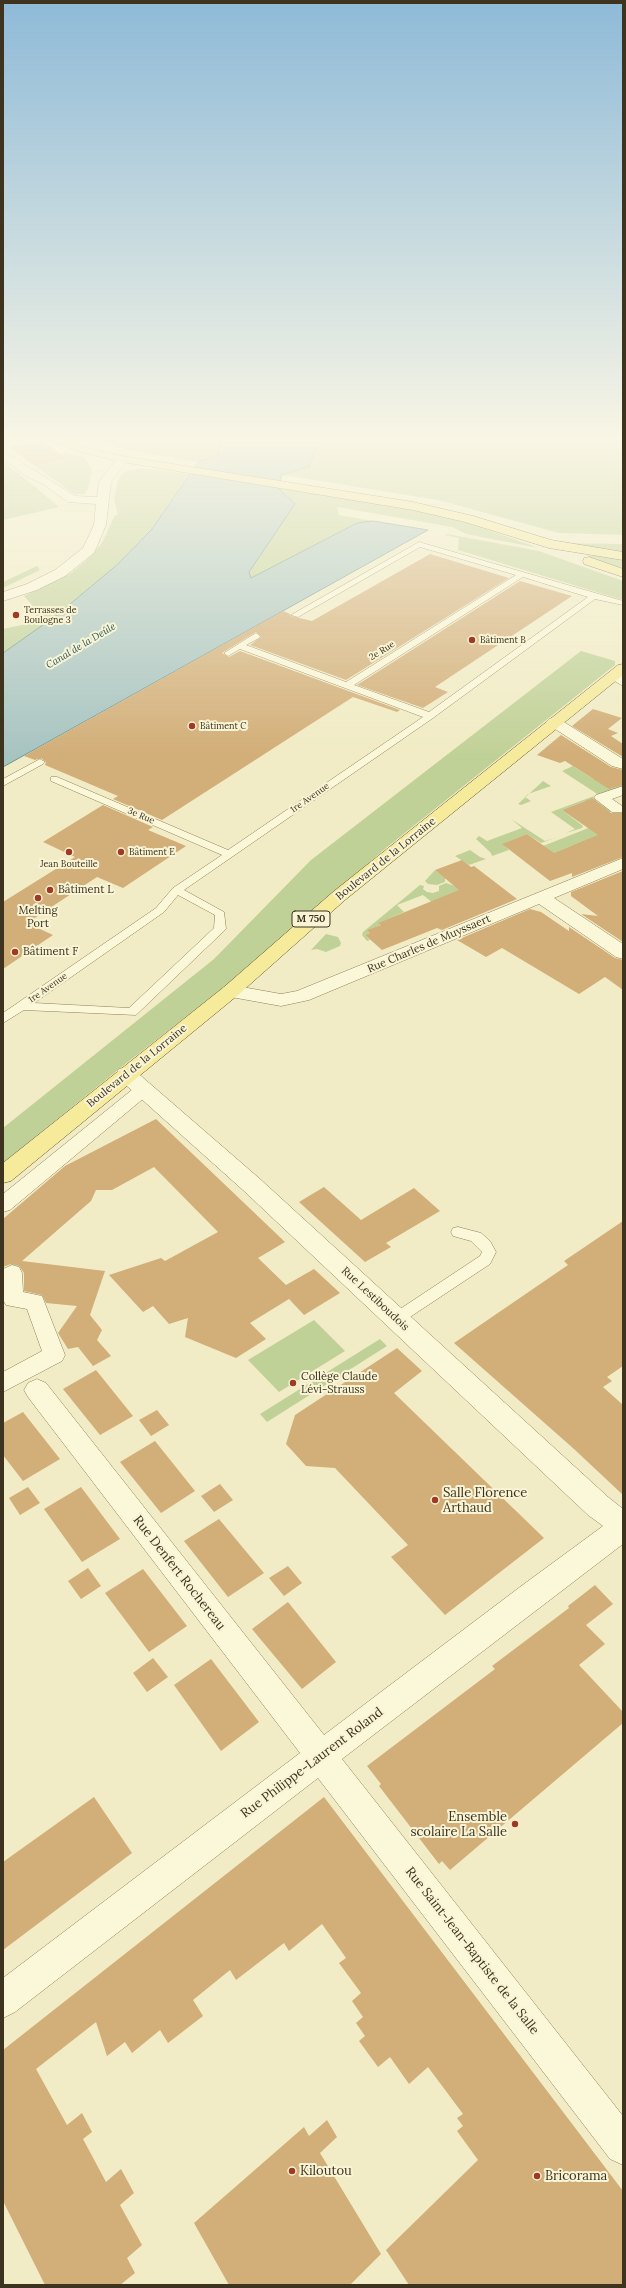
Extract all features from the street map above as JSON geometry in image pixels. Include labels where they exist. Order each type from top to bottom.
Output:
[{"type":"main road","points":[[551,544],[566,548],[623,556]]},
{"type":"main road","points":[[566,548],[586,560],[623,573]]},
{"type":"main road","name":"Boulevard de la Lorraine","points":[[3,1175],[126,1074],[231,991],[339,896],[554,722],[620,675]]},
{"type":"street","points":[[6,596],[60,573],[89,550],[92,544]]},
{"type":"street","points":[[554,722],[621,765]]},
{"type":"street","points":[[618,809],[601,798],[623,790]]},
{"type":"street","name":"Rue Charles de Muyssaert","points":[[231,991],[281,1000],[290,1000],[328,993],[540,897],[623,862]]},
{"type":"street","points":[[540,897],[623,953]]},
{"type":"street","name":"Rue Lestiboudois","points":[[126,1074],[396,1319],[598,1506],[623,1525]]},
{"type":"street","name":"Boulevard de la Lorraine","points":[[3,1205],[144,1089]]},
{"type":"street","points":[[3,1281],[12,1273],[14,1300],[35,1302],[54,1355],[3,1383]]},
{"type":"street","name":"Rue Denfert Rochereau","points":[[37,1390],[322,1756]]},
{"type":"street","name":"Rue Philippe-Laurent Roland","points":[[3,2000],[530,1596],[623,1528]]},
{"type":"street","name":"Rue Saint-Jean-Baptiste de la Salle","points":[[322,1756],[623,2146]]},
{"type":"lane","points":[[295,615],[418,544],[594,596],[623,603]]},
{"type":"lane","name":"2e Rue","points":[[347,685],[523,574]]},
{"type":"lane","name":"1re Avenue","points":[[3,1019],[160,910],[177,890],[430,716],[594,596]]},
{"type":"lane","points":[[228,653],[256,636]]},
{"type":"lane","points":[[240,646],[430,716]]},
{"type":"lane","points":[[3,784],[40,762]]},
{"type":"lane","name":"3e Rue","points":[[54,779],[229,854]]},
{"type":"lane","points":[[22,1006],[132,1012],[220,930],[220,914],[177,890]]},
{"type":"lane","points":[[396,1319],[485,1260],[489,1252],[486,1245],[476,1237],[458,1232]]},
{"type":"green space","points":[[101,544],[138,544],[118,564],[57,615],[3,653],[3,629],[26,624],[39,613],[24,596],[71,573],[87,560]]},
{"type":"green space","points":[[268,544],[317,544],[251,578],[249,572]]},
{"type":"green space","points":[[459,544],[500,544],[539,551],[623,581],[623,600],[458,550]]},
{"type":"green space","points":[[517,544],[527,544],[539,548]]},
{"type":"green space","points":[[567,544],[623,544],[623,553]]},
{"type":"green space","points":[[589,555],[623,560],[623,569],[589,557]]},
{"type":"green space","points":[[37,566],[40,570],[3,588],[3,582]]},
{"type":"green space","points":[[581,651],[615,661],[615,665],[386,848],[237,977],[124,1065],[3,1163],[3,1128],[214,959],[311,860]]},
{"type":"green space","points":[[575,765],[574,767],[593,779],[623,777],[623,787],[599,795],[562,771]]},
{"type":"green space","points":[[543,781],[551,786],[529,794]]},
{"type":"green space","points":[[594,796],[592,799],[598,803],[615,810],[605,814],[585,801],[562,810],[583,826],[582,828],[566,833],[575,829],[551,812]]},
{"type":"green space","points":[[525,797],[531,801],[521,805],[518,804]]},
{"type":"green space","points":[[511,819],[545,841],[555,838],[541,843],[527,834],[503,844],[509,850],[492,856],[491,853],[476,839],[479,836],[487,841],[522,828]]},
{"type":"green space","points":[[596,825],[611,836],[574,847],[572,846],[559,851],[554,860],[538,848]]},
{"type":"green space","points":[[470,850],[486,859],[469,865],[455,856]]},
{"type":"green space","points":[[435,870],[445,878],[445,882],[437,885],[428,884],[425,881]]},
{"type":"green space","points":[[446,883],[472,892],[434,904],[423,895],[397,905],[404,912],[379,923],[381,925],[368,930],[370,933],[365,935],[370,940],[367,941],[362,935],[363,932],[420,885],[424,886],[423,889],[427,892],[433,893],[439,891],[439,886]]},
{"type":"green space","points":[[326,934],[338,937],[341,943],[340,946],[326,952],[317,949],[311,950]]},
{"type":"green space","points":[[314,1320],[345,1351],[279,1392],[248,1360]]},
{"type":"green space","points":[[380,1339],[387,1346],[267,1422],[260,1414]]},
{"type":"water","name":"Canal de la Deûle","points":[[138,544],[268,544],[249,572],[251,578],[317,544],[403,544],[3,767],[3,653],[57,615],[118,564]]},
{"type":"building","name":"Bâtiment C","points":[[430,554],[509,578],[346,680],[250,645],[261,637],[256,632],[222,653],[229,657],[240,651],[400,710],[397,712],[353,697],[162,820],[113,799],[118,796],[45,765],[46,762],[41,758],[35,760],[24,756],[283,611],[291,616],[312,621]]},
{"type":"building","name":"Bâtiment B","points":[[520,581],[572,596],[435,687],[448,692],[423,708],[357,685]]},
{"type":"building","points":[[593,709],[622,718],[608,729],[618,733],[611,736],[623,744],[623,757],[572,726]]},
{"type":"building","points":[[561,735],[611,767],[623,770],[623,785],[609,789],[565,761],[560,763],[537,755]]},
{"type":"building","points":[[593,798],[611,813],[623,813],[623,857],[572,877],[572,873],[550,881],[502,844],[527,834],[554,853],[598,835],[562,810]]},
{"type":"building","points":[[103,805],[153,827],[148,830],[186,846],[123,888],[97,877],[27,923],[53,935],[3,969],[3,902],[75,857],[43,842]]},
{"type":"building","points":[[462,860],[471,867],[474,866],[517,899],[442,930],[437,928],[382,950],[365,935],[370,933],[367,930],[381,925],[378,923],[459,890],[435,870]]},
{"type":"building","points":[[623,871],[623,942],[581,914],[598,916],[571,896],[571,892]]},
{"type":"building","points":[[530,909],[541,912],[569,931],[569,927],[615,958],[623,960],[623,990],[605,977],[579,994],[502,948],[486,957],[457,940]]},
{"type":"building","points":[[156,1119],[285,1242],[258,1258],[286,1285],[314,1269],[340,1293],[304,1315],[289,1299],[250,1323],[266,1339],[236,1358],[185,1337],[188,1318],[169,1324],[153,1306],[143,1312],[109,1275],[161,1258],[165,1261],[218,1232],[154,1167],[112,1190],[96,1190],[91,1201],[22,1261],[105,1271],[90,1315],[102,1330],[97,1340],[111,1356],[93,1366],[78,1347],[68,1349],[58,1333],[77,1306],[46,1303],[42,1295],[24,1291],[24,1273],[19,1266],[11,1264],[3,1267],[3,1219],[65,1166]]},
{"type":"building","points":[[324,1187],[361,1220],[414,1188],[440,1211],[386,1243],[391,1247],[365,1262],[299,1202]]},
{"type":"building","points":[[623,1221],[623,1366],[607,1377],[612,1381],[603,1387],[623,1405],[623,1495],[574,1449],[454,1343],[568,1265],[564,1261]]},
{"type":"building","name":"Salle Florence Arthaud","points":[[397,1348],[422,1371],[394,1393],[544,1538],[445,1615],[391,1557],[408,1545],[335,1468],[306,1466],[286,1444],[295,1415]]},
{"type":"building","points":[[96,1370],[133,1416],[100,1435],[63,1389]]},
{"type":"building","points":[[157,1410],[169,1425],[151,1436],[139,1420]]},
{"type":"building","points":[[23,1412],[60,1459],[23,1481],[3,1455],[3,1423]]},
{"type":"building","points":[[155,1441],[195,1491],[161,1513],[120,1462]]},
{"type":"building","points":[[220,1484],[233,1500],[214,1512],[201,1496]]},
{"type":"building","points":[[28,1487],[40,1503],[20,1515],[9,1498]]},
{"type":"building","points":[[81,1487],[120,1539],[82,1562],[44,1509]]},
{"type":"building","points":[[219,1519],[264,1573],[228,1597],[184,1541]]},
{"type":"building","points":[[288,1566],[302,1583],[284,1596],[269,1578]]},
{"type":"building","points":[[88,1568],[101,1586],[81,1599],[68,1581]]},
{"type":"building","points":[[143,1569],[187,1626],[149,1652],[105,1593]]},
{"type":"building","points":[[595,1585],[613,1604],[586,1625],[605,1644],[579,1665],[623,1712],[623,1723],[450,1870],[442,1861],[439,1864],[379,1786],[381,1784],[367,1766],[495,1669],[492,1666],[569,1608],[568,1606]]},
{"type":"building","points":[[288,1602],[336,1662],[302,1689],[252,1629]]},
{"type":"building","points":[[153,1658],[168,1677],[147,1692],[133,1673]]},
{"type":"building","points":[[211,1659],[259,1722],[221,1751],[174,1685]]},
{"type":"building","points":[[94,1797],[132,1853],[3,1950],[3,1862]]},
{"type":"building","points":[[324,1797],[623,2191],[623,2285],[409,2285],[386,2250],[478,2160],[457,2131],[463,2126],[457,2118],[463,2114],[428,2067],[409,2084],[390,2057],[378,2067],[359,2041],[365,2036],[356,2023],[363,2017],[352,2001],[361,1993],[339,1963],[346,1958],[322,1924],[289,1951],[284,1943],[236,1980],[230,1970],[193,2000],[203,2016],[168,2043],[160,2030],[132,2053],[125,2042],[107,2056],[96,2022],[36,2069],[67,2125],[82,2113],[92,2132],[83,2139],[106,2182],[121,2169],[134,2193],[120,2205],[142,2245],[127,2258],[135,2273],[120,2285],[45,2285],[3,2201],[3,2050]]},
{"type":"building","name":"Kiloutou","points":[[327,2120],[337,2137],[320,2153],[381,2254],[350,2285],[229,2285],[194,2223],[304,2127],[309,2136]]},
{"type":"place","name":"Terrasses de Boulogne 3","points":[[16,615]]},
{"type":"place","name":"Bâtiment B","points":[[472,640]]},
{"type":"place","name":"Bâtiment C","points":[[192,726]]},
{"type":"place","name":"Jean Bouteille","points":[[69,852]]},
{"type":"place","name":"Bâtiment E","points":[[121,852]]},
{"type":"place","name":"Bâtiment L","points":[[50,890]]},
{"type":"place","name":"Melting Port","points":[[38,898]]},
{"type":"place","name":"Bâtiment F","points":[[15,952]]},
{"type":"place","name":"Collège Claude Lévi-Strauss","points":[[293,1383]]},
{"type":"place","name":"Salle Florence Arthaud","points":[[435,1500]]},
{"type":"place","name":"Ensemble scolaire La Salle","points":[[515,1824]]},
{"type":"place","name":"Kiloutou","points":[[292,2171]]},
{"type":"place","name":"Bricorama","points":[[537,2176]]}]
